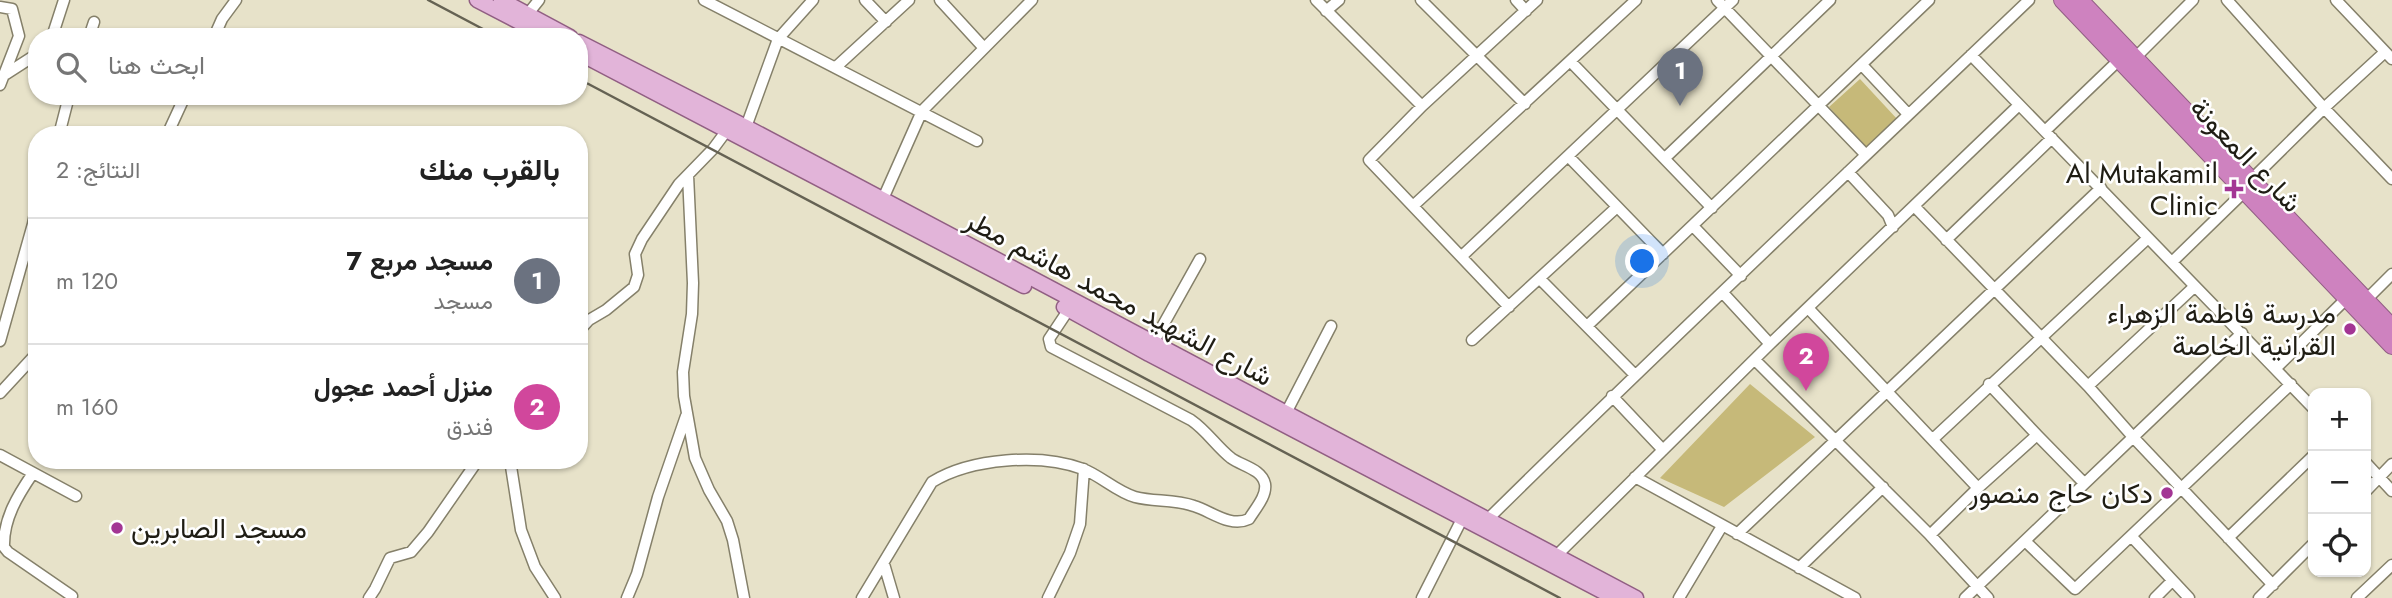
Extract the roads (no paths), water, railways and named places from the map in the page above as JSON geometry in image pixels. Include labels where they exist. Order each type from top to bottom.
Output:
[{"type":"highway","name":"شارع المعونة","points":[[2062,0],[2127,59],[2248,186],[2392,346]]},
{"type":"highway","name":"شارع المعونة","points":[[2080,0],[2127,59]]},
{"type":"highway","name":"شارع المعونة","points":[[2248,186],[2392,327]]},
{"type":"main road","points":[[477,0],[531,28]]},
{"type":"main road","points":[[501,0],[552,28]]},
{"type":"main road","name":"شارع الشهيد محمد هاشم مطر","points":[[588,46],[1149,354],[1615,598]]},
{"type":"main road","name":"شارع الشهيد محمد هاشم مطر","points":[[588,57],[735,126],[882,201],[1636,598]]},
{"type":"street","points":[[55,28],[64,0]]},
{"type":"street","points":[[218,28],[236,0]]},
{"type":"street","points":[[527,15],[539,0]]},
{"type":"street","points":[[588,321],[634,287],[638,275],[635,254],[642,239],[688,175],[735,126],[778,39],[813,0]]},
{"type":"street","points":[[865,0],[886,22]]},
{"type":"street","points":[[836,67],[909,0]]},
{"type":"street","points":[[940,0],[984,48]]},
{"type":"street","points":[[882,201],[922,111],[1032,0]]},
{"type":"street","points":[[1316,0],[1422,106]]},
{"type":"street","points":[[1326,11],[1339,0]]},
{"type":"street","points":[[1422,0],[1525,104]]},
{"type":"street","points":[[1516,0],[1526,10]]},
{"type":"street","points":[[1509,307],[1369,160],[1422,106],[1537,0]]},
{"type":"street","points":[[1665,158],[1830,0]]},
{"type":"street","points":[[1487,520],[1634,374],[1741,276],[2029,0]]},
{"type":"street","points":[[1946,240],[2048,134],[2193,0]]},
{"type":"street","points":[[2227,0],[2392,179]]},
{"type":"street","points":[[2172,262],[2324,108],[2388,55],[2336,0]]},
{"type":"street","points":[[2347,12],[2353,0]]},
{"type":"street","points":[[708,1],[977,141]]},
{"type":"street","points":[[1587,326],[1925,2]]},
{"type":"street","points":[[1413,206],[1571,62],[1628,3]]},
{"type":"street","points":[[1462,256],[1618,110],[1725,3],[1866,155]]},
{"type":"street","points":[[0,7],[12,9],[19,36],[0,85]]},
{"type":"street","points":[[92,28],[94,22]]},
{"type":"street","points":[[1972,55],[2308,403]]},
{"type":"street","points":[[6,74],[28,60]]},
{"type":"street","points":[[1571,62],[1712,208]]},
{"type":"street","points":[[1862,65],[1908,114]]},
{"type":"street","points":[[61,126],[67,105]]},
{"type":"street","points":[[171,126],[181,105]]},
{"type":"street","points":[[1557,555],[1770,344],[2019,105]]},
{"type":"street","points":[[1568,156],[1663,254]]},
{"type":"street","points":[[1849,172],[1888,215],[1892,227]]},
{"type":"street","points":[[688,175],[693,283],[692,314],[683,372],[687,414],[695,458],[733,540],[744,598]]},
{"type":"street","points":[[1737,534],[2101,188]]},
{"type":"street","points":[[1472,340],[1617,207]]},
{"type":"street","points":[[1915,207],[2088,386],[2273,585]]},
{"type":"street","points":[[1693,226],[1741,276]]},
{"type":"street","points":[[1933,439],[2148,238]]},
{"type":"street","points":[[0,341],[28,244]]},
{"type":"street","points":[[1153,343],[1200,259]]},
{"type":"street","points":[[2366,300],[2392,274]]},
{"type":"street","points":[[1540,279],[1634,374]]},
{"type":"street","points":[[2088,386],[2194,287]]},
{"type":"street","points":[[1723,293],[1770,344]]},
{"type":"street","points":[[2276,369],[2347,298]]},
{"type":"street","points":[[1808,308],[1979,488]]},
{"type":"street","points":[[862,598],[932,482],[971,468],[1021,460],[1055,461],[1084,469],[1134,496],[1175,500],[1234,522],[1249,519],[1264,495],[1265,489],[1259,474],[1232,458],[1203,428],[1191,420],[1051,347],[1049,339],[1069,309]]},
{"type":"street","points":[[1286,413],[1331,326]]},
{"type":"street","points":[[1965,598],[2242,333]]},
{"type":"street","points":[[1755,360],[1930,534],[1988,598]]},
{"type":"street","points":[[0,393],[28,363]]},
{"type":"street","points":[[1989,384],[2084,483]]},
{"type":"street","points":[[2025,541],[2079,594],[2132,537],[2291,384]]},
{"type":"street","points":[[1612,396],[1663,450]]},
{"type":"street","points":[[627,598],[657,497],[687,414]]},
{"type":"street","points":[[1930,534],[2037,435]]},
{"type":"street","points":[[0,455],[76,496]]},
{"type":"street","points":[[2228,538],[2308,461]]},
{"type":"street","points":[[2371,486],[2392,464]]},
{"type":"street","points":[[2371,468],[2392,491]]},
{"type":"street","points":[[369,598],[390,558],[411,552],[472,469]]},
{"type":"street","points":[[511,469],[521,530],[536,567],[555,598]]},
{"type":"street","points":[[1048,598],[1070,553],[1080,524],[1084,469]]},
{"type":"street","points":[[33,472],[13,503],[4,547],[72,596]]},
{"type":"street","points":[[1635,477],[1852,597]]},
{"type":"street","points":[[1799,568],[1883,487]]},
{"type":"street","points":[[1422,598],[1462,519]]},
{"type":"street","points":[[1679,598],[1722,526]]},
{"type":"street","points":[[2132,537],[2189,598]]},
{"type":"street","points":[[2259,598],[2308,549]]},
{"type":"street","points":[[884,564],[896,596]]},
{"type":"street","points":[[2357,598],[2392,565]]},
{"type":"street","points":[[2155,598],[2172,582]]},
{"type":"railway","points":[[428,0],[481,28]]},
{"type":"railway","points":[[588,84],[1560,598]]},
{"type":"place","name":"مسجد مربع 7","points":[[1680,106]]},
{"type":"place","name":"Al Mutakamil Clinic","points":[[2234,189]]},
{"type":"place","name":"مدرسة فاطمة الزهراء القرانية الخاصة","points":[[2350,329]]},
{"type":"place","name":"منزل أحمد عجول","points":[[1806,391]]},
{"type":"place","name":"دكان حاج منصور","points":[[2167,493]]},
{"type":"place","name":"مسجد الصابرين","points":[[117,528]]}]
